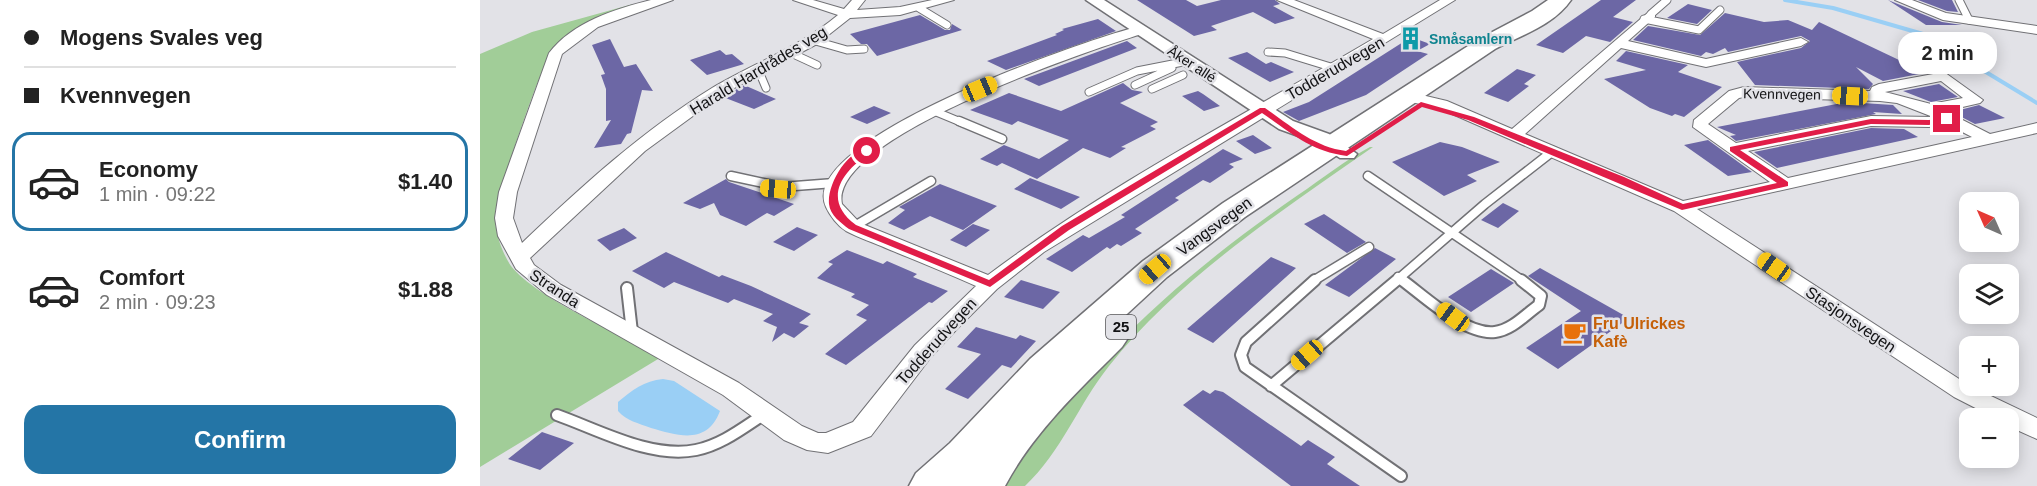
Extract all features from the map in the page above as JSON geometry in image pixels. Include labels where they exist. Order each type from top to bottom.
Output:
[{"type":"highway","name":"Vangsvegen","points":[[932,486],[965,455],[1044,369],[1155,269],[1234,210],[1420,100],[1509,41],[1536,17],[1561,0]]},
{"type":"highway","name":"Vangsvegen","points":[[982,486],[1008,447],[1036,413],[1153,297],[1336,150]]},
{"type":"street","name":"Stranda","points":[[667,0],[597,22],[573,36],[556,53],[508,192],[504,218],[508,236],[526,269],[554,290],[731,389],[793,433],[816,443],[839,440],[862,429]]},
{"type":"street","points":[[799,0],[848,14],[919,8],[948,0]]},
{"type":"street","name":"Harald Hardrådes veg","points":[[519,257],[596,182],[633,152],[718,91],[812,40],[848,14],[859,0]]},
{"type":"street","name":"Åker allé","points":[[1094,0],[1140,30],[1186,68],[1263,110],[1290,127],[1299,137],[1336,150]]},
{"type":"street","points":[[1283,0],[1384,39]]},
{"type":"street","name":"Todderudvegen","points":[[862,429],[923,351],[990,284],[1066,228],[1449,0]]},
{"type":"street","points":[[1901,0],[1932,13],[2037,30]]},
{"type":"street","points":[[1514,136],[1648,16]]},
{"type":"street","points":[[990,284],[853,227],[841,218],[834,206],[834,183],[852,160],[934,111],[1050,60],[1140,30]]},
{"type":"street","points":[[1618,43],[1706,63],[1801,42]]},
{"type":"street","name":"Kvennvegen","points":[[1880,96],[1877,90],[1884,87],[1944,76],[1975,100],[1930,109]]},
{"type":"street","name":"Kvennvegen","points":[[1785,184],[1701,127],[1701,123],[1734,94],[1754,91],[1880,96],[1930,109],[1988,139]]},
{"type":"street","name":"Stasjonsvegen","points":[[1420,100],[1553,151],[1682,207],[1962,391],[2037,429]]},
{"type":"street","points":[[1733,149],[1871,121],[1929,122],[1947,119]]},
{"type":"street","points":[[1682,207],[2037,129]]},
{"type":"lane","points":[[1648,16],[1667,0]]},
{"type":"lane","points":[[1959,0],[1969,20]]},
{"type":"lane","points":[[919,8],[947,25]]},
{"type":"lane","points":[[1648,16],[1699,30],[1720,10]]},
{"type":"lane","points":[[812,40],[847,50],[864,49]]},
{"type":"lane","points":[[1268,52],[1285,53],[1334,68]]},
{"type":"lane","points":[[790,53],[817,65]]},
{"type":"lane","points":[[1136,85],[1164,72],[1186,68]]},
{"type":"lane","points":[[1152,89],[1175,78],[1186,68]]},
{"type":"lane","points":[[1089,92],[1137,71],[1186,68]]},
{"type":"lane","points":[[758,69],[766,88]]},
{"type":"lane","points":[[1164,72],[1175,78]]},
{"type":"lane","points":[[934,111],[1002,139]]},
{"type":"lane","points":[[1271,386],[1485,204],[1553,151]]},
{"type":"lane","points":[[731,176],[763,187],[778,189],[834,183]]},
{"type":"lane","points":[[1368,176],[1530,286],[1541,297],[1539,305],[1507,327],[1495,332],[1482,332],[1453,317],[1398,277]]},
{"type":"lane","points":[[853,227],[931,181]]},
{"type":"lane","points":[[1369,247],[1307,285],[1246,342],[1241,355],[1245,367],[1401,476]]},
{"type":"lane","points":[[627,288],[632,332]]},
{"type":"lane","points":[[557,415],[658,450],[680,453],[708,447],[766,413]]},
{"type":"green space","points":[[633,4],[572,34],[554,48],[548,57],[521,128],[498,202],[495,220],[499,241],[505,255],[511,266],[523,278],[560,304],[663,356],[480,467],[480,54],[532,32]]},
{"type":"green space","points":[[1373,147],[1267,221],[1167,303],[1109,366],[1060,443],[1038,472],[1025,486],[1005,486],[1034,443],[1066,402],[1100,363],[1174,290],[1256,225]]},
{"type":"water","points":[[663,379],[674,381],[720,411],[708,429],[691,435],[672,434],[633,421],[618,411],[618,402],[633,390],[644,384]]},
{"type":"building","points":[[1137,0],[1186,0],[1197,6],[1221,0],[1275,0],[1280,4],[1273,6],[1295,18],[1275,24],[1253,12],[1211,26],[1217,30],[1194,36]]},
{"type":"building","points":[[1601,0],[1636,0],[1613,17],[1633,22],[1610,42],[1586,36],[1563,53],[1536,45]]},
{"type":"building","points":[[1888,0],[1942,22],[1962,25],[1926,25]]},
{"type":"building","points":[[1918,0],[1952,0],[1958,12],[1947,11]]},
{"type":"building","points":[[1688,4],[1712,10],[1697,24],[1667,18]]},
{"type":"building","points":[[1725,13],[1764,22],[1788,20],[1812,30],[1819,22],[1918,69],[1913,70],[1919,74],[1883,81],[1856,67],[1873,84],[1869,89],[1755,85],[1737,62],[1801,48],[1810,41],[1801,36],[1728,52],[1725,48],[1713,54],[1706,52],[1701,56],[1633,40],[1648,26],[1700,35]]},
{"type":"building","points":[[920,15],[945,30],[950,30],[952,24],[962,30],[877,56],[867,44],[861,44],[850,34]]},
{"type":"building","points":[[1098,19],[1116,31],[1006,70],[987,61],[1057,35],[1055,34],[1064,30],[1062,29]]},
{"type":"building","points":[[1411,37],[1430,44],[1417,51],[1428,54],[1366,95],[1299,121],[1283,112],[1309,102]]},
{"type":"building","points":[[610,39],[624,67],[636,64],[653,91],[642,90],[631,133],[627,134],[621,144],[594,148],[611,120],[606,121],[606,89],[601,75],[605,74],[592,45]]},
{"type":"building","points":[[1127,41],[1137,48],[1039,86],[1024,79]]},
{"type":"building","points":[[720,50],[726,55],[732,54],[744,64],[707,75],[690,60]]},
{"type":"building","points":[[1626,51],[1688,65],[1678,72],[1722,87],[1684,117],[1675,114],[1672,116],[1650,108],[1604,79],[1646,70],[1616,61]]},
{"type":"building","points":[[1247,52],[1266,64],[1271,62],[1294,72],[1270,82],[1228,58]]},
{"type":"building","points":[[1517,69],[1536,75],[1524,84],[1529,86],[1508,102],[1484,93]]},
{"type":"building","points":[[1123,83],[1132,90],[1143,92],[1120,103],[1158,122],[1150,126],[1156,129],[1121,147],[1126,148],[1110,158],[1083,148],[1037,179],[1002,163],[997,166],[980,159],[1004,145],[1039,159],[1069,140],[1018,121],[1012,125],[970,110],[1009,93],[1061,111]]},
{"type":"building","points":[[1939,84],[1958,97],[1931,102],[1903,91]]},
{"type":"building","points":[[744,85],[776,99],[754,109],[723,97]]},
{"type":"building","points":[[1198,91],[1220,106],[1204,111],[1182,96]]},
{"type":"building","points":[[1847,102],[1893,105],[1902,114],[1873,112],[1876,114],[1736,141],[1730,136],[1736,135],[1717,127]]},
{"type":"building","points":[[1979,105],[2005,118],[1975,124],[1952,112]]},
{"type":"building","points":[[874,106],[891,113],[867,124],[850,117]]},
{"type":"building","points":[[1871,128],[1904,129],[1918,137],[1777,168],[1754,152]]},
{"type":"building","points":[[1253,135],[1272,148],[1255,154],[1236,141]]},
{"type":"building","points":[[1708,140],[1752,172],[1728,176],[1684,145]]},
{"type":"building","points":[[1440,142],[1462,147],[1500,162],[1467,175],[1477,181],[1444,196],[1392,162]]},
{"type":"building","points":[[1223,149],[1243,159],[1229,164],[1234,167],[1210,183],[1203,180],[1175,198],[1179,200],[1135,229],[1142,233],[1121,246],[1117,244],[1110,249],[1107,247],[1072,272],[1046,259],[1083,235],[1089,238],[1125,217],[1121,215]]},
{"type":"building","points":[[1030,178],[1080,197],[1061,209],[1014,189]]},
{"type":"building","points":[[726,179],[794,204],[774,216],[767,213],[746,226],[720,215],[714,203],[700,209],[683,203]]},
{"type":"building","points":[[940,184],[997,206],[963,230],[930,216],[904,230],[888,223],[905,210],[899,207]]},
{"type":"building","points":[[1503,203],[1519,211],[1498,228],[1481,220]]},
{"type":"building","points":[[1324,214],[1366,242],[1347,253],[1304,224]]},
{"type":"building","points":[[973,224],[990,230],[966,247],[950,240]]},
{"type":"building","points":[[797,227],[818,235],[794,251],[773,242]]},
{"type":"building","points":[[624,228],[637,238],[610,251],[597,240]]},
{"type":"building","points":[[1375,248],[1396,259],[1349,297],[1325,285]]},
{"type":"building","points":[[847,250],[883,264],[887,261],[917,274],[913,277],[948,291],[932,303],[929,302],[846,365],[825,354],[867,320],[856,315],[869,305],[851,297],[855,294],[817,278],[833,264],[828,262]]},
{"type":"building","points":[[666,252],[719,277],[722,275],[751,286],[811,314],[799,323],[809,326],[794,338],[784,333],[772,342],[777,327],[763,321],[773,314],[734,299],[728,303],[674,282],[664,288],[632,271]]},
{"type":"building","points":[[1271,257],[1296,268],[1213,343],[1187,329]]},
{"type":"building","points":[[1540,268],[1627,317],[1625,321],[1558,369],[1526,348],[1581,311],[1528,276]]},
{"type":"building","points":[[1491,269],[1514,283],[1471,312],[1448,297]]},
{"type":"building","points":[[1021,280],[1060,292],[1043,309],[1004,297]]},
{"type":"building","points":[[976,327],[1016,339],[1020,335],[1036,341],[1011,368],[1002,365],[968,399],[945,389],[981,354],[957,347]]},
{"type":"building","points":[[1203,390],[1210,394],[1215,390],[1223,392],[1301,446],[1308,440],[1335,457],[1327,464],[1360,486],[1291,486],[1183,405]]},
{"type":"building","points":[[542,432],[574,443],[540,470],[508,459]]},
{"type":"waterway","points":[[1785,0],[1833,8],[1923,34],[2037,103]]},
{"type":"place","name":"Småsamlern","points":[[1411,39]]},
{"type":"place","name":"Fru Ulrickes Kafè","points":[[1575,332]]},
{"type":"route","points":[[867,151],[852,160],[834,183],[832,192],[834,206],[841,218],[853,227],[990,284],[1066,228],[1263,110],[1313,145],[1326,151],[1347,154],[1421,105],[1471,118],[1621,179],[1682,207],[1785,184],[1733,149],[1871,121],[1929,122],[1947,119]]}]
